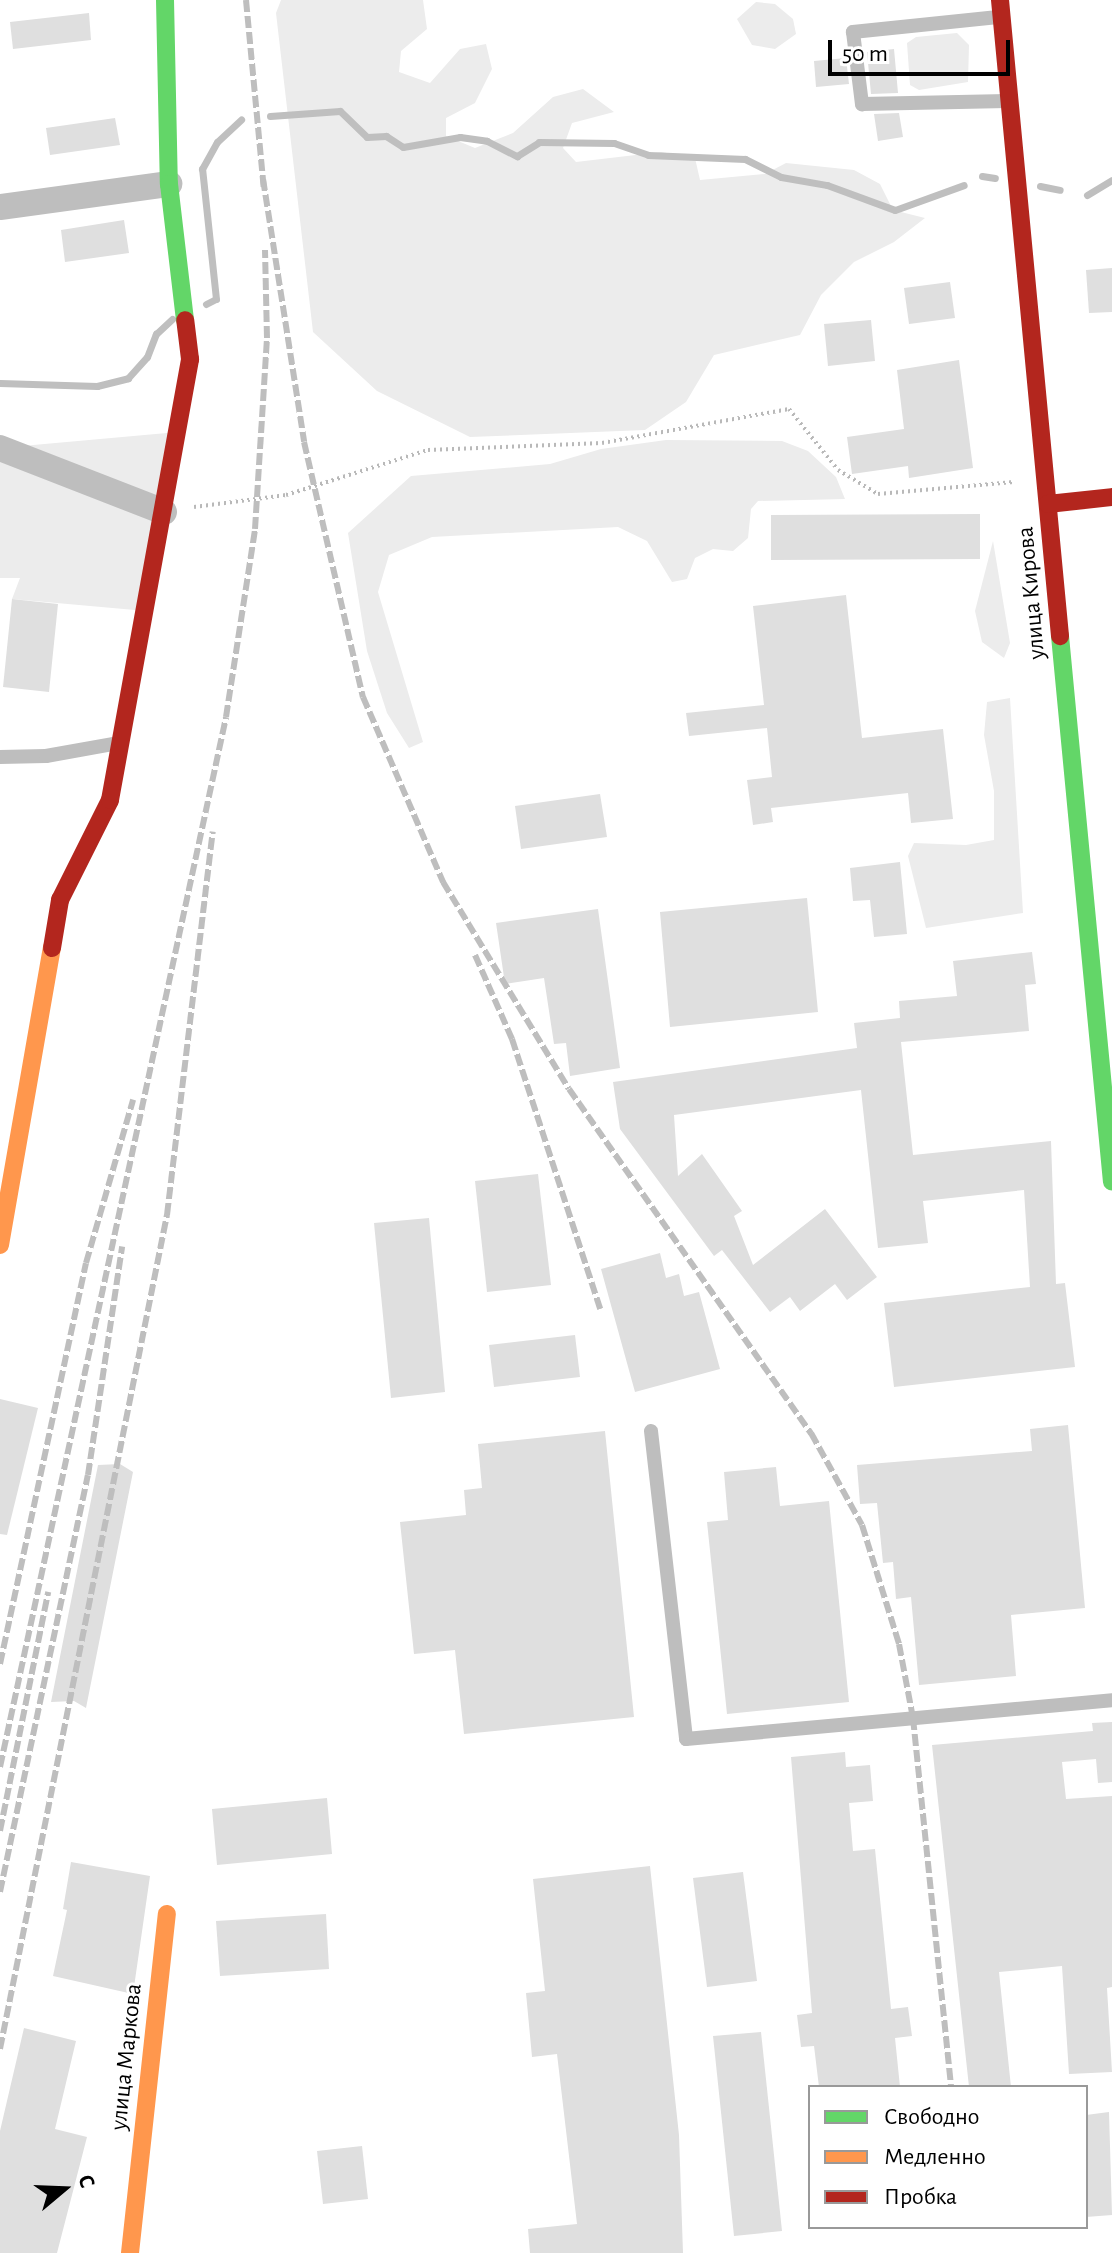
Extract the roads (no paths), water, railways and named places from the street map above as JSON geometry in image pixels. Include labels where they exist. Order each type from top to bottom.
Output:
[{"type":"street","points":[[0,1245],[60,900],[110,800],[190,359],[169,184],[165,0]]},
{"type":"street","name":"улица Кирова","points":[[1001,8],[1048,504],[1106,1058],[1112,1182]]},
{"type":"street","points":[[0,207],[169,184]]},
{"type":"street","points":[[0,448],[164,512]]},
{"type":"street","points":[[1048,504],[1112,497]]},
{"type":"street","name":"улица Маркова","points":[[130,2253],[167,1914]]},
{"type":"lane","points":[[1001,8],[853,32],[862,104],[1010,100]]},
{"type":"lane","points":[[0,757],[46,756],[121,743]]},
{"type":"lane","points":[[651,1431],[686,1739],[1112,1700]]},
{"type":"waterway","points":[[270,116],[340,111],[367,137],[386,136],[403,147],[460,137],[487,141],[517,156],[539,142],[614,143],[648,155],[745,159],[781,177],[827,185],[895,210],[964,185]]},
{"type":"waterway","points":[[206,304],[216,299],[202,169],[217,142],[241,120]]},
{"type":"waterway","points":[[982,176],[995,178]]},
{"type":"waterway","points":[[1087,195],[1112,180]]},
{"type":"waterway","points":[[1040,186],[1060,190]]},
{"type":"waterway","points":[[0,383],[97,386],[128,378],[147,357],[156,334],[172,319]]},
{"type":"railway","points":[[246,0],[264,190]]},
{"type":"railway","points":[[263,179],[304,442],[363,697],[443,882],[569,1089],[811,1433],[862,1525],[899,1644],[913,1718],[951,2085]]},
{"type":"railway","points":[[0,1767],[226,717],[255,529],[267,338],[265,250]]},
{"type":"railway","points":[[0,2049],[167,1215],[213,832]]},
{"type":"railway","points":[[475,955],[512,1039],[600,1309]]},
{"type":"railway","points":[[0,1664],[86,1263],[133,1100]]},
{"type":"railway","points":[[0,1892],[88,1475],[122,1247]]},
{"type":"railway","points":[[0,1831],[48,1592]]}]
